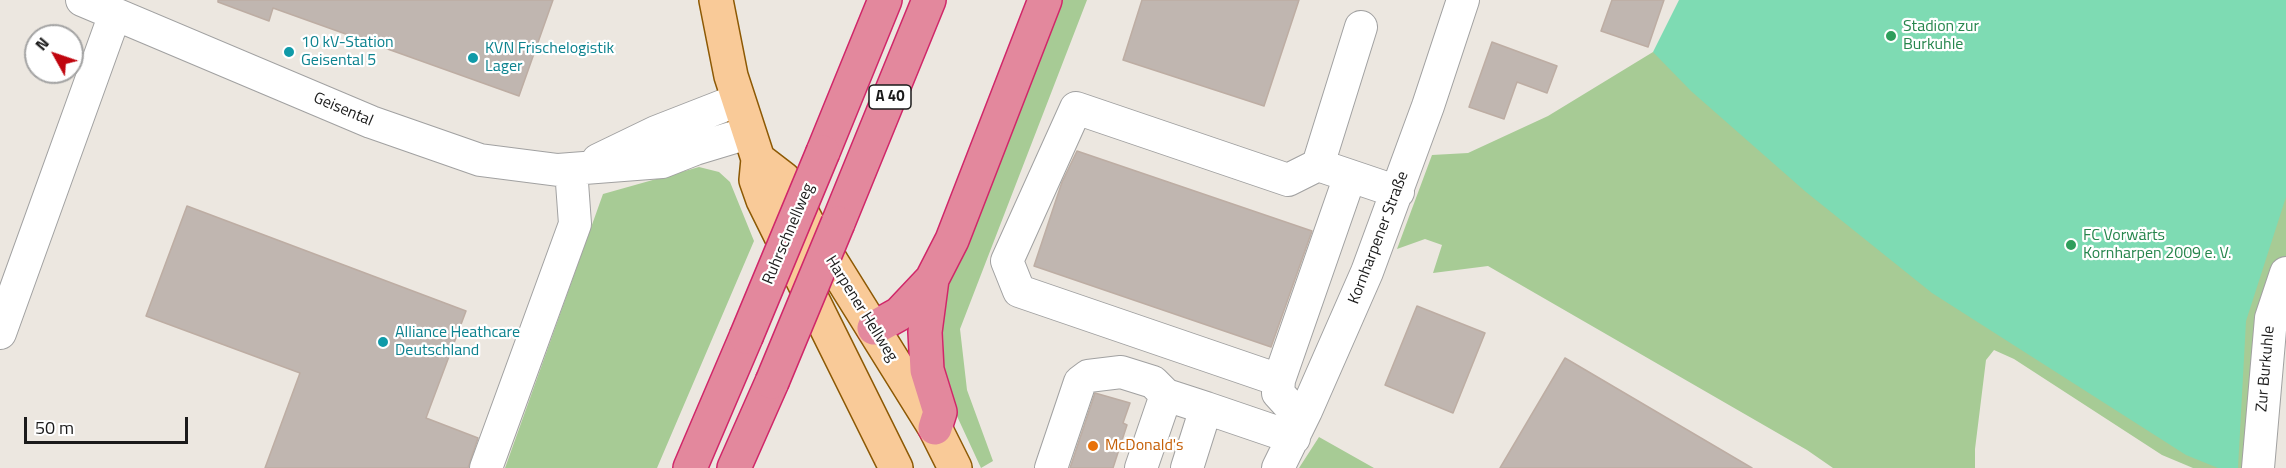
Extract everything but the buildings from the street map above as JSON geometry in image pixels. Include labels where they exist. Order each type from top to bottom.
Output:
[{"type":"highway","name":"Ruhrschnellweg","points":[[690,468],[885,0]]},
{"type":"highway","name":"A 40","points":[[734,468],[772,382],[929,0]]},
{"type":"highway","points":[[874,328],[899,314],[932,279],[952,240],[1045,0]]},
{"type":"highway","points":[[932,279],[924,332],[927,370],[940,412],[941,452]]},
{"type":"main road","name":"Harpener Hellweg","points":[[716,0],[738,100],[753,146],[756,180],[763,200],[822,314],[896,468]]},
{"type":"main road","name":"Harpener Hellweg","points":[[753,146],[784,179],[808,224],[874,328],[941,452]]},
{"type":"main road","points":[[822,314],[850,327],[874,328]]},
{"type":"street","name":"Geisental","points":[[82,0],[421,141],[480,160],[558,170],[662,162],[695,148],[753,146]]},
{"type":"street","name":"Kornharpener Straße","points":[[1278,468],[1300,424],[1367,272],[1398,192],[1463,0]]},
{"type":"street","points":[[0,333],[115,14]]},
{"type":"street","points":[[1318,165],[1361,27]]},
{"type":"street","name":"Geisental","points":[[576,168],[656,132],[738,100]]},
{"type":"street","points":[[1279,380],[1019,291],[1007,261],[1076,108],[1288,180],[1318,165],[1398,192]]},
{"type":"street","points":[[486,468],[575,224],[576,168]]},
{"type":"street","points":[[1300,424],[1278,393],[1279,380],[1350,176]]},
{"type":"street","name":"Zur Burkuhle","points":[[2258,468],[2271,318],[2286,273]]},
{"type":"street","points":[[1051,468],[1080,382],[1088,375],[1121,372],[1154,382],[1166,395],[1206,408],[1300,424]]},
{"type":"street","points":[[1141,468],[1166,395]]},
{"type":"street","points":[[1187,468],[1206,408]]},
{"type":"green space","points":[[1057,0],[1087,0],[960,329],[967,390],[993,461],[981,468],[956,414],[944,372],[943,331],[936,322],[939,308]]},
{"type":"green space","name":"FC Vorwärts Kornharpen 2009 e. V.","points":[[1679,0],[2286,0],[2286,197],[2246,321],[2238,468],[2218,468],[2186,455],[1932,293],[1806,192],[1691,91],[1653,52]]},
{"type":"green space","points":[[2286,26],[2286,295],[2266,468],[2193,468],[2162,455],[2014,359],[1994,350],[1986,360],[1975,449],[1975,468],[1833,468],[1807,450],[1488,266],[1433,273],[1442,245],[1425,239],[1397,249],[1432,155],[1468,153],[1548,116],[1653,52],[1719,62]]},
{"type":"green space","points":[[699,167],[719,172],[730,182],[754,241],[657,468],[505,468],[603,194]]},
{"type":"green space","points":[[1319,437],[1374,468],[1299,468]]},
{"type":"place","name":"Stadion zur Burkuhle","points":[[1891,36]]},
{"type":"place","name":"10 kV-Station Geisental 5","points":[[289,52]]},
{"type":"place","name":"KVN Frischelogistik Lager","points":[[473,58]]},
{"type":"place","name":"FC Vorwärts Kornharpen 2009 e. V.","points":[[2071,245]]},
{"type":"place","name":"Alliance Heathcare Deutschland","points":[[383,342]]},
{"type":"place","name":"McDonald's","points":[[1093,446]]}]
